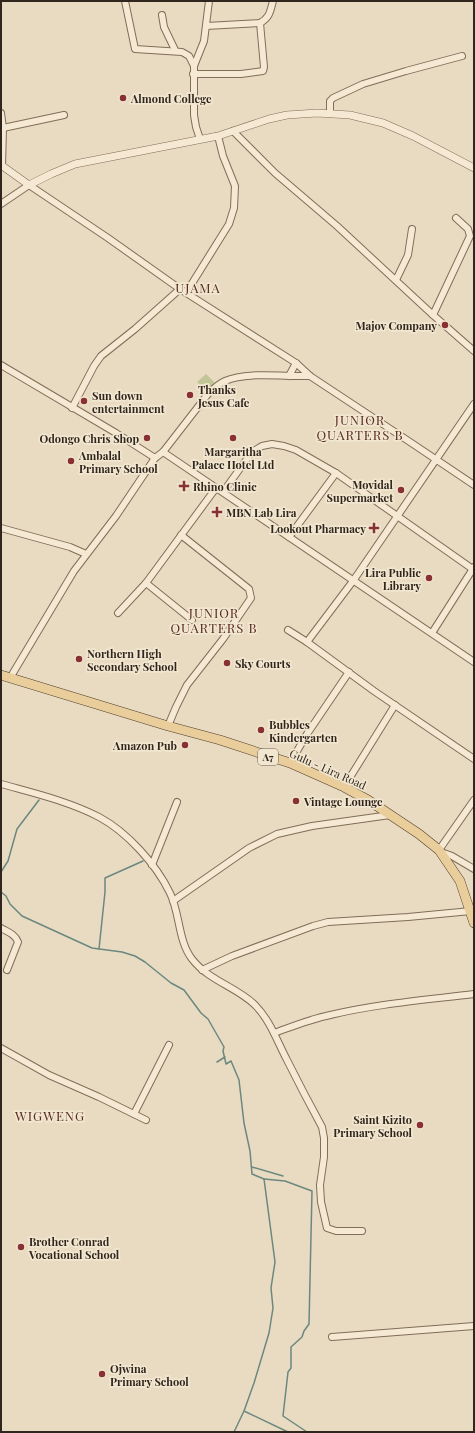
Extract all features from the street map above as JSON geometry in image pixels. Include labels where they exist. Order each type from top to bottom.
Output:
[{"type":"main road","name":"Gulu - Lira Road","points":[[5,676],[168,726],[220,740],[290,764],[344,787],[368,800],[419,834],[440,851],[460,881],[474,923]]},
{"type":"street","points":[[125,1],[135,49],[175,50],[187,54],[194,66]]},
{"type":"street","points":[[200,140],[194,115],[194,66],[201,50],[209,1]]},
{"type":"street","points":[[206,26],[260,23],[266,19],[269,14],[273,1]]},
{"type":"street","points":[[162,15],[165,32],[175,50]]},
{"type":"street","points":[[194,74],[241,74],[263,71],[264,67],[260,23]]},
{"type":"street","points":[[330,112],[330,101],[333,98],[363,84],[462,56]]},
{"type":"street","points":[[1,204],[29,185],[75,164],[218,136],[269,119],[303,113],[330,112],[383,123],[413,136],[474,168]]},
{"type":"street","points":[[1,113],[3,128],[2,165],[180,289],[296,363],[310,376],[474,485]]},
{"type":"street","points":[[3,128],[64,115]]},
{"type":"street","points":[[233,131],[275,173],[337,226],[474,351]]},
{"type":"street","points":[[186,293],[230,224],[234,208],[235,186],[222,152],[218,136]]},
{"type":"street","points":[[433,315],[470,236],[468,229],[456,218]]},
{"type":"street","points":[[396,280],[408,255],[412,229]]},
{"type":"street","points":[[72,408],[94,366],[101,356],[162,306],[180,289]]},
{"type":"street","points":[[289,376],[296,363]]},
{"type":"street","points":[[1,365],[116,433],[155,458]]},
{"type":"street","points":[[5,676],[86,554],[116,516],[155,458],[163,452],[205,397],[216,386],[225,381],[250,376],[310,376]]},
{"type":"street","points":[[307,642],[353,581],[474,404]]},
{"type":"street","points":[[223,492],[252,452],[262,446],[272,444],[296,450],[336,473],[473,569],[432,633]]},
{"type":"street","points":[[163,452],[474,662]]},
{"type":"street","points":[[289,537],[336,473]]},
{"type":"street","points":[[118,613],[146,582],[216,488]]},
{"type":"street","points":[[1,528],[70,547],[86,554]]},
{"type":"street","points":[[168,726],[187,686],[223,639],[251,598],[249,589],[180,535]]},
{"type":"street","points":[[146,582],[192,620]]},
{"type":"street","points":[[288,630],[474,760]]},
{"type":"street","points":[[290,764],[307,734],[349,672]]},
{"type":"street","points":[[344,787],[394,705]]},
{"type":"street","points":[[1,784],[62,802],[97,816],[123,834],[152,865],[174,901],[187,950],[191,958],[202,970],[253,1004],[263,1014],[322,1127],[324,1138],[324,1157],[320,1185],[321,1202],[327,1228],[336,1231],[362,1231]]},
{"type":"street","points":[[474,800],[440,851],[474,869]]},
{"type":"street","points":[[152,865],[177,802]]},
{"type":"street","points":[[174,901],[249,848],[277,834],[312,826],[390,815]]},
{"type":"street","points":[[202,970],[232,956],[313,926],[328,922],[408,918],[471,911]]},
{"type":"street","points":[[1,928],[12,934],[18,942],[7,970]]},
{"type":"street","points":[[274,1033],[306,1021],[328,1015],[396,1003],[474,994]]},
{"type":"street","points":[[134,1114],[169,1045]]},
{"type":"street","points":[[1,1048],[49,1075],[146,1120]]},
{"type":"street","points":[[332,1337],[474,1326]]},
{"type":"green space","points":[[206,374],[215,383],[206,391],[197,382]]},
{"type":"waterway","points":[[1,872],[8,861],[17,829],[39,800]]},
{"type":"waterway","points":[[99,949],[105,878],[143,861]]},
{"type":"waterway","points":[[1,892],[22,916],[92,948],[122,952],[135,956],[145,962],[171,983],[184,990],[201,1013],[208,1019],[224,1047],[223,1051],[226,1064],[231,1061],[239,1080],[252,1174],[264,1179],[275,1262],[271,1288],[273,1308],[269,1333],[254,1383],[244,1411],[234,1432]]},
{"type":"waterway","points":[[217,1062],[225,1057]]},
{"type":"waterway","points":[[252,1167],[283,1176]]},
{"type":"waterway","points":[[264,1179],[285,1181],[312,1191],[309,1324],[302,1337],[291,1347],[291,1368],[288,1372],[283,1416],[307,1432]]},
{"type":"waterway","points":[[244,1411],[288,1432]]},
{"type":"place","name":"Almond College","points":[[123,98]]},
{"type":"place","name":"Majov Company","points":[[445,325]]},
{"type":"place","name":"Thanks Jesus Cafe","points":[[190,395]]},
{"type":"place","name":"Sun down entertainment","points":[[84,401]]},
{"type":"place","name":"Odongo Chris Shop","points":[[147,438]]},
{"type":"place","name":"Margaritha Palace Hotel Ltd","points":[[233,438]]},
{"type":"place","name":"Ambalal Primary School","points":[[71,461]]},
{"type":"place","name":"Rhino Clinic","points":[[184,486]]},
{"type":"place","name":"Movidal Supermarket","points":[[401,490]]},
{"type":"place","name":"MBN Lab Lira","points":[[217,512]]},
{"type":"place","name":"Lookout Pharmacy","points":[[374,528]]},
{"type":"place","name":"Lira Public Library","points":[[429,578]]},
{"type":"place","name":"Northern High Secondary School","points":[[79,659]]},
{"type":"place","name":"Sky Courts","points":[[227,663]]},
{"type":"place","name":"Bubbles Kindergarten","points":[[261,730]]},
{"type":"place","name":"Amazon Pub","points":[[185,745]]},
{"type":"place","name":"Vintage Lounge","points":[[296,801]]},
{"type":"place","name":"Saint Kizito Primary School","points":[[420,1125]]},
{"type":"place","name":"Brother Conrad Vocational School","points":[[21,1247]]},
{"type":"place","name":"Ojwina Primary School","points":[[102,1374]]},
{"type":"district","name":"UJAMA","points":[[198,287]]},
{"type":"district","name":"JUNIOR QUARTERS B","points":[[360,426]]},
{"type":"district","name":"JUNIOR QUARTERS B","points":[[214,620]]},
{"type":"district","name":"WIGWENG","points":[[50,1115]]}]
